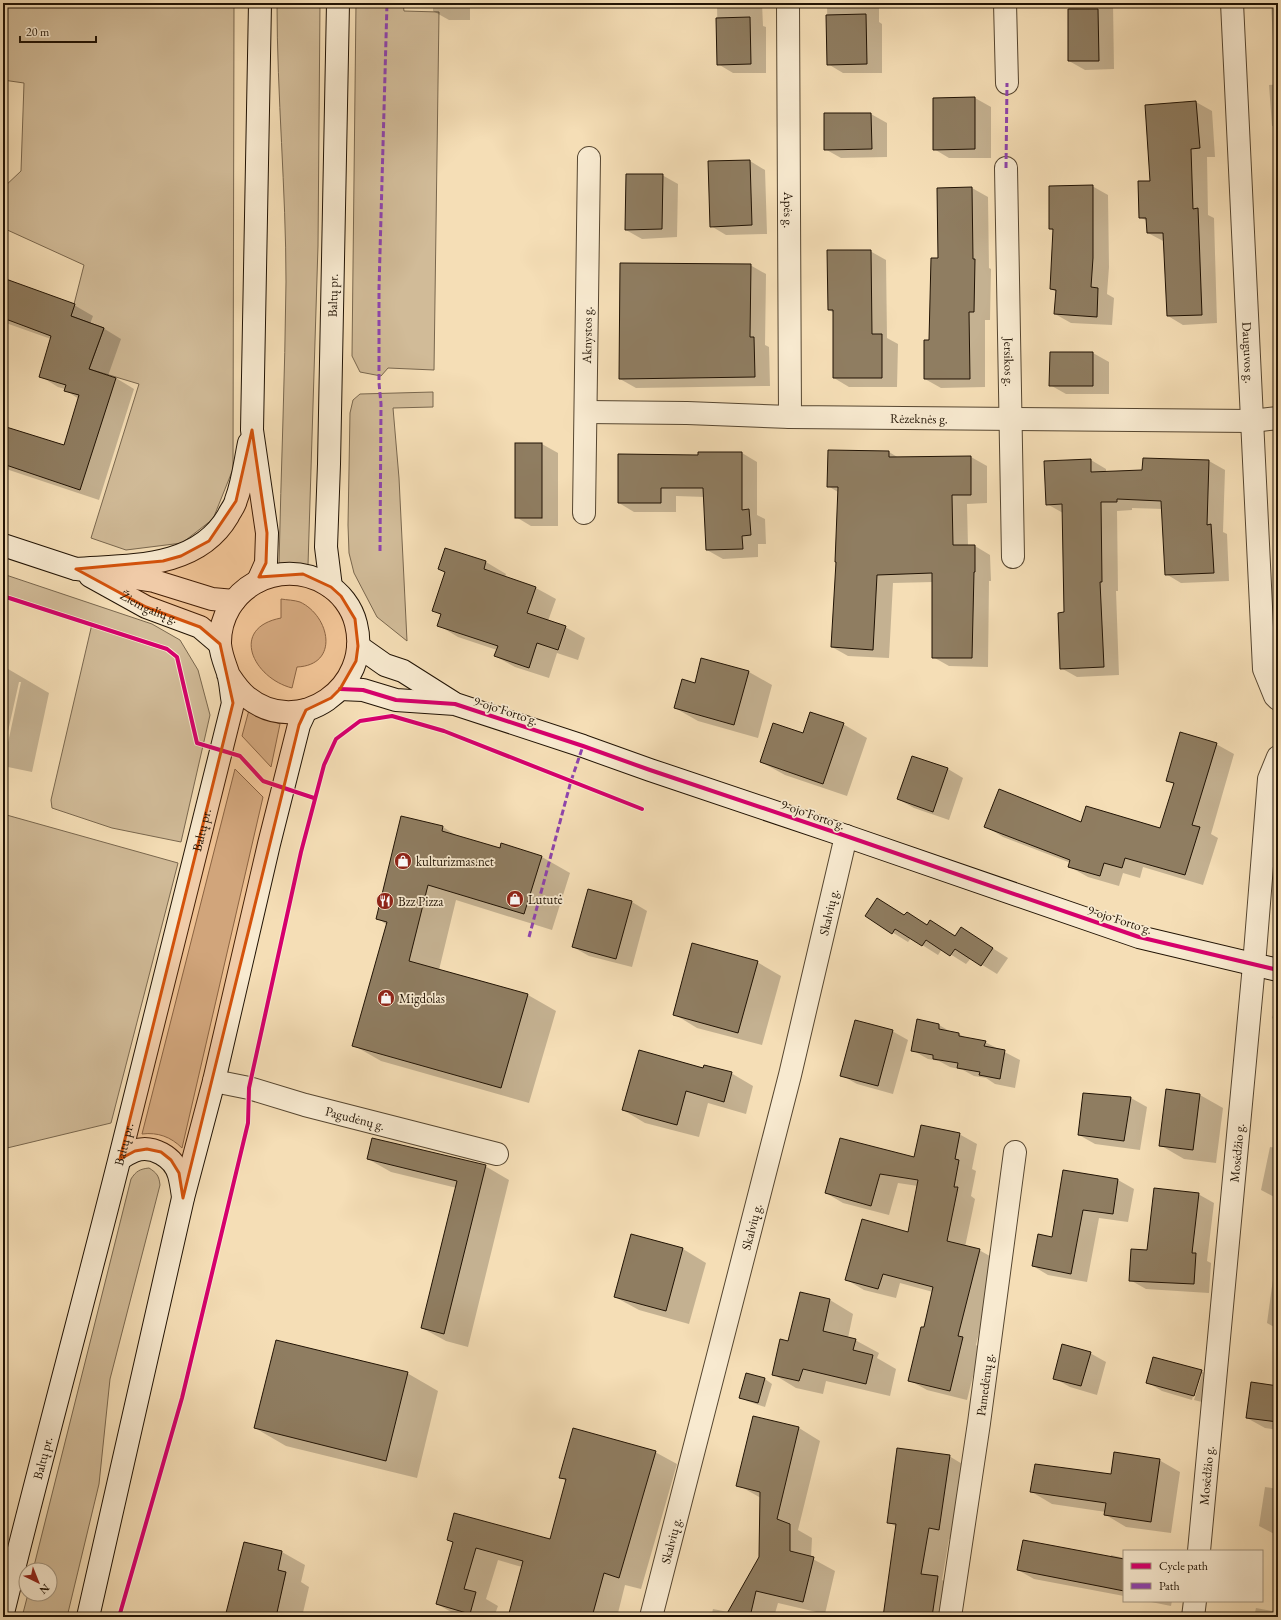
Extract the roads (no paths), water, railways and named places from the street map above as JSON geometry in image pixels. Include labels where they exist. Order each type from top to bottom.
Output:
[{"type":"street","name":"Baltų pr.","points":[[258,581],[266,563],[267,533],[252,430],[260,3]]},
{"type":"street","name":"Baltų pr.","points":[[332,587],[326,547],[338,3]]},
{"type":"street","name":"Apės g.","points":[[788,3],[790,417]]},
{"type":"street","points":[[1005,3],[1007,83]]},
{"type":"street","name":"Dauguvos g.","points":[[1232,3],[1264,669],[1275,696],[1278,699]]},
{"type":"street","name":"Aknystos g.","points":[[584,513],[589,158]]},
{"type":"street","name":"Jersikos g.","points":[[1006,168],[1013,557]]},
{"type":"street","name":"Rėzeknės g.","points":[[586,412],[1011,420],[1252,421],[1278,418]]},
{"type":"street","points":[[76,569],[162,561],[181,556],[209,540],[224,523],[236,501],[252,430]]},
{"type":"street","name":"Žiemgalių g.","points":[[3,545],[76,569],[154,581],[212,598],[234,601]]},
{"type":"street","name":"Žiemgalių g.","points":[[76,569],[146,607],[200,627],[220,644]]},
{"type":"street","name":"Baltų pr.","points":[[280,574],[303,574],[318,579],[332,587],[349,607],[355,619],[358,632],[356,661],[350,676],[331,698],[306,710],[291,712],[276,710],[261,706],[248,698],[236,687],[222,660],[220,644],[222,629],[226,614],[234,601],[245,590],[258,581],[280,574]]},
{"type":"street","name":"9-ojo Forto g.","points":[[358,646],[385,665],[403,671],[455,704],[583,746],[1139,937],[1278,970]]},
{"type":"street","name":"Baltų pr.","points":[[3,1613],[120,1159],[233,703],[228,674]]},
{"type":"street","name":"9-ojo Forto g.","points":[[340,689],[363,690],[396,700],[455,704]]},
{"type":"street","points":[[88,1617],[183,1198],[214,1081],[269,844],[299,725],[306,710]]},
{"type":"street","name":"Mosėdžio g.","points":[[1199,1550],[1254,965],[1269,779],[1278,757]]},
{"type":"street","name":"Skalvių g.","points":[[651,1617],[790,1075],[846,836]]},
{"type":"street","name":"Pagudėnų g.","points":[[214,1081],[249,1088],[305,1105],[497,1154]]},
{"type":"street","points":[[120,1159],[134,1151],[147,1149],[160,1152],[171,1160],[179,1174],[183,1198]]},
{"type":"street","name":"Pamedėnų g.","points":[[950,1617],[979,1423],[1015,1152]]},
{"type":"street","points":[[1193,1617],[1195,1602]]},
{"type":"place","name":"kulturizmas.net","points":[[403,861]]},
{"type":"place","name":"Lututė","points":[[515,899]]},
{"type":"place","name":"Bzz Pizza","points":[[385,901]]},
{"type":"place","name":"Migdolas","points":[[386,998]]}]
